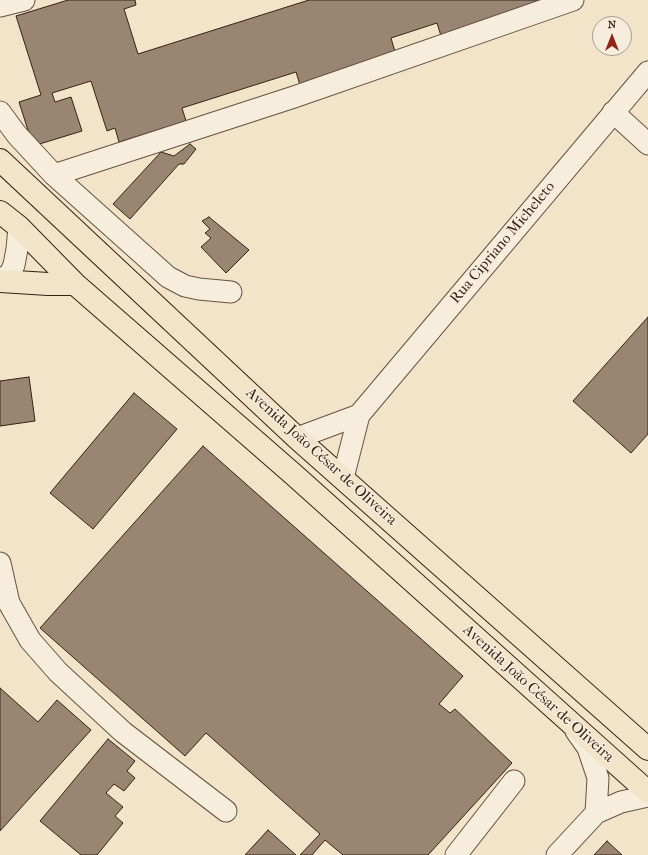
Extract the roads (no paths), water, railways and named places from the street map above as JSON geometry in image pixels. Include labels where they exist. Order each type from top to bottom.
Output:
[{"type":"main road","name":"Avenida João César de Oliveira","points":[[0,160],[297,438],[648,749]]},
{"type":"main road","name":"Avenida João César de Oliveira","points":[[0,212],[19,227],[74,284],[293,474],[648,792]]},
{"type":"main road","points":[[0,281],[74,284]]},
{"type":"street","points":[[0,6],[24,0]]},
{"type":"street","points":[[54,175],[286,99],[573,0]]},
{"type":"street","name":"Rua Cipriano Micheleto","points":[[343,478],[359,415],[648,72]]},
{"type":"street","points":[[0,112],[17,135],[54,175],[168,277],[185,286],[231,292]]},
{"type":"street","points":[[613,112],[648,144]]},
{"type":"street","points":[[0,281],[10,274],[14,265],[19,227]]},
{"type":"street","name":"Rua Cipriano Micheleto","points":[[297,438],[359,415]]},
{"type":"street","points":[[0,563],[9,603],[30,640],[58,672],[123,732],[226,811]]},
{"type":"street","points":[[569,722],[588,748],[598,778],[596,813]]},
{"type":"street","points":[[456,855],[514,781]]},
{"type":"street","points":[[557,855],[596,813],[620,802],[648,796]]}]
